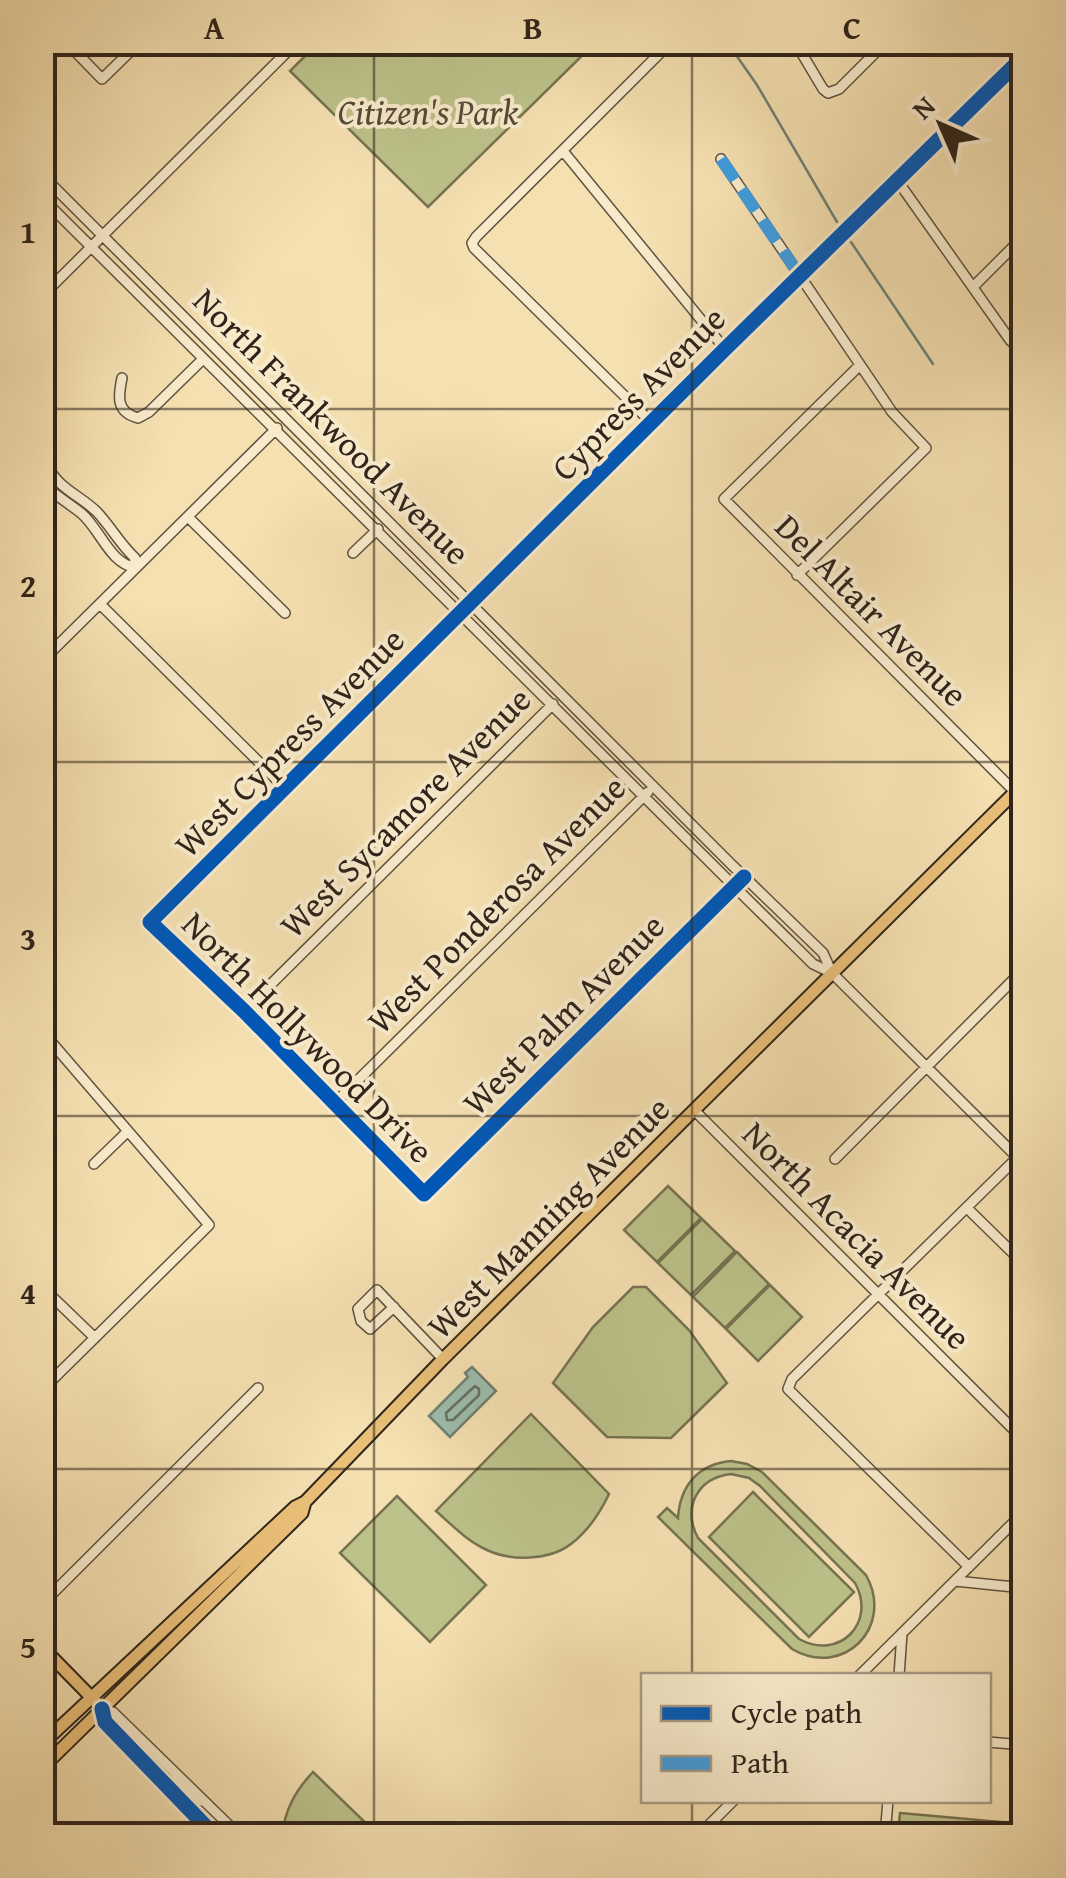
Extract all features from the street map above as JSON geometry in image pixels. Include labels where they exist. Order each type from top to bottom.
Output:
[{"type":"main road","name":"West Manning Avenue","points":[[42,1744],[295,1506],[305,1502],[443,1359],[832,973],[1021,792]]},
{"type":"main road","name":"West Manning Avenue","points":[[42,1768],[302,1513],[305,1502]]},
{"type":"main road","points":[[42,1647],[102,1709]]},
{"type":"street","points":[[66,42],[102,79],[140,42]]},
{"type":"street","points":[[42,296],[297,42]]},
{"type":"street","points":[[651,422],[472,243],[671,42]]},
{"type":"street","points":[[795,42],[828,93],[886,42]]},
{"type":"street","name":"Cypress Avenue","points":[[469,603],[1024,56]]},
{"type":"street","points":[[563,151],[724,349]]},
{"type":"street","points":[[721,159],[892,412],[926,448],[797,574]]},
{"type":"street","name":"North Frankwood Avenue","points":[[42,176],[744,878],[824,953],[832,973]]},
{"type":"street","points":[[897,180],[1010,340],[1024,353]]},
{"type":"street","name":"North Frankwood Avenue","points":[[42,198],[813,964],[832,973],[1021,1157]]},
{"type":"street","points":[[973,287],[1024,236]]},
{"type":"street","points":[[122,378],[120,405],[127,415],[138,418],[149,412],[202,359]]},
{"type":"street","name":"Del Altair Avenue","points":[[860,364],[724,500],[1021,792]]},
{"type":"street","points":[[42,661],[135,564],[288,420]]},
{"type":"street","points":[[45,464],[42,480],[60,500],[85,518],[126,567],[135,564]]},
{"type":"street","points":[[45,464],[60,484],[97,512],[135,564]]},
{"type":"street","points":[[188,518],[284,613]]},
{"type":"street","points":[[353,554],[387,520]]},
{"type":"street","name":"West Cypress Avenue","points":[[150,922],[469,603]]},
{"type":"street","points":[[100,604],[285,788]]},
{"type":"street","name":"West Sycamore Avenue","points":[[244,1011],[562,695]]},
{"type":"street","name":"West Ponderosa Avenue","points":[[335,1103],[653,786]]},
{"type":"street","name":"West Palm Avenue","points":[[424,1194],[744,878]]},
{"type":"street","name":"North Hollywood Drive","points":[[150,922],[244,1011],[424,1194]]},
{"type":"street","points":[[835,1160],[1024,969]]},
{"type":"street","points":[[42,1390],[209,1225],[44,1037]]},
{"type":"street","name":"North Acacia Avenue","points":[[695,1111],[1024,1440]]},
{"type":"street","points":[[94,1164],[128,1130]]},
{"type":"street","points":[[969,1566],[788,1389],[792,1378],[1021,1157]]},
{"type":"street","points":[[967,1208],[1024,1264]]},
{"type":"street","points":[[42,1287],[95,1338]]},
{"type":"street","points":[[394,1307],[443,1359]]},
{"type":"street","points":[[42,1604],[258,1388]]},
{"type":"street","points":[[863,1673],[1024,1512]]},
{"type":"street","points":[[955,1581],[1024,1588]]},
{"type":"street","points":[[899,1673],[902,1633]]},
{"type":"street","points":[[228,1836],[214,1834],[105,1722],[102,1709],[114,1712],[240,1836]]},
{"type":"street","points":[[991,1742],[1024,1745]]},
{"type":"street","points":[[146,1764],[192,1798],[204,1800]]},
{"type":"street","points":[[698,1836],[731,1803]]},
{"type":"street","points":[[885,1836],[888,1803]]},
{"type":"green space","name":"Citizen's Park","points":[[319,42],[595,43],[428,207],[290,71]]},
{"type":"green space","points":[[668,1186],[701,1218],[657,1262],[624,1230]]},
{"type":"green space","points":[[702,1219],[735,1251],[691,1295],[658,1263]]},
{"type":"green space","points":[[737,1252],[769,1284],[725,1328],[693,1297]]},
{"type":"green space","points":[[770,1285],[802,1317],[758,1361],[726,1329]]},
{"type":"green space","points":[[633,1287],[646,1287],[689,1330],[727,1383],[671,1438],[607,1437],[553,1383],[593,1327]]},
{"type":"green space","points":[[531,1414],[609,1494],[588,1527],[562,1550],[529,1558],[507,1556],[473,1542],[436,1511]]},
{"type":"green space","points":[[719,1463],[747,1464],[762,1472],[866,1575],[874,1613],[859,1643],[829,1657],[811,1657],[792,1649],[658,1517],[667,1508],[678,1518],[687,1487],[700,1472]],"holes":[[[731,1474],[749,1478],[855,1583],[861,1612],[850,1634],[840,1641],[814,1645],[799,1639],[698,1538],[692,1506],[701,1488]]]},
{"type":"green space","points":[[753,1492],[854,1592],[809,1637],[709,1537]]},
{"type":"green space","points":[[397,1496],[486,1585],[430,1642],[340,1553]]},
{"type":"green space","points":[[313,1772],[372,1829],[373,1835],[282,1835],[292,1801]]},
{"type":"green space","points":[[900,1813],[1023,1824],[1023,1835],[898,1835]]},
{"type":"water","points":[[472,1367],[496,1391],[450,1437],[429,1416],[468,1377],[465,1373]]},
{"type":"waterway","points":[[727,42],[757,85],[837,222]]},
{"type":"waterway","points":[[851,242],[933,364]]},
{"type":"marked path","points":[[721,159],[800,276]]},
{"type":"cycle path","points":[[744,877],[424,1194],[244,1011],[150,922],[1024,56]]},
{"type":"cycle path","points":[[102,1709],[105,1722],[215,1836]]}]
